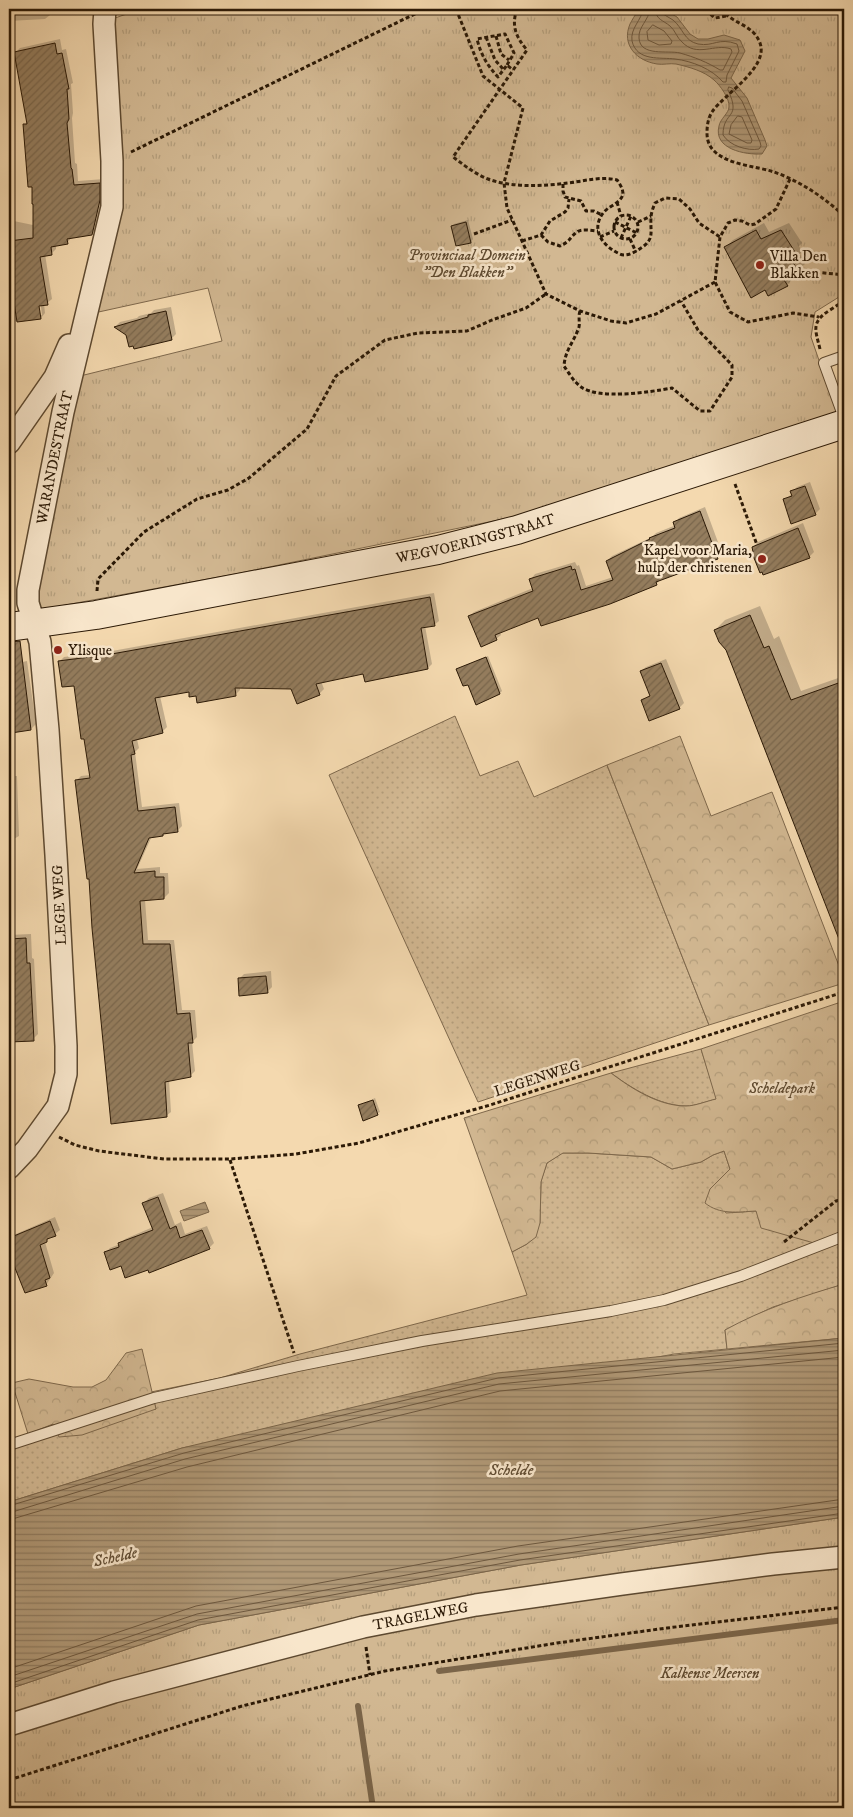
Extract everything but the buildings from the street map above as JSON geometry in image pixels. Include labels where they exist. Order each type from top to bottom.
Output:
[{"type":"main road","name":"WEGVOERINGSTRAAT","points":[[9,627],[96,615],[438,550],[517,530],[844,424]]},
{"type":"street","name":"WARANDESTRAAT","points":[[36,624],[28,603],[28,590],[63,412],[112,207],[112,161],[104,24],[105,9]]},
{"type":"street","name":"WARANDESTRAAT","points":[[9,443],[55,376],[93,292]]},
{"type":"street","name":"LEGE WEG","points":[[9,1168],[27,1149],[58,1106],[66,1074],[48,730],[40,642],[36,624]]},
{"type":"street","name":"TRAGELWEG","points":[[9,1725],[114,1692],[363,1627],[476,1605],[612,1585],[773,1564],[844,1557]]},
{"type":"lane","points":[[844,356],[824,363],[844,418]]},
{"type":"lane","points":[[9,1444],[154,1398],[298,1366],[422,1341],[611,1311],[664,1300],[742,1276],[844,1236]]},
{"type":"path","points":[[112,161],[426,9]]},
{"type":"path","points":[[456,9],[483,76],[523,108],[504,183],[507,208],[546,294],[580,311],[611,321],[626,323],[656,314],[716,282]]},
{"type":"path","points":[[517,9],[514,16],[514,29],[519,41],[527,50],[453,157],[476,173],[488,179],[504,183],[524,185],[563,184],[601,178],[617,180],[623,194],[602,215],[598,231],[602,242],[610,250],[624,256],[636,252],[647,245],[651,238],[650,216],[655,203],[665,198],[678,199],[690,209],[699,223],[720,238]]},
{"type":"path","points":[[707,9],[715,18],[726,16]]},
{"type":"path","points":[[721,9],[726,16],[746,26],[755,35],[760,44],[760,58],[754,69],[711,113],[707,124],[707,141],[714,151],[734,162],[775,172],[790,180],[831,203],[844,216]]},
{"type":"path","points":[[505,34],[514,52],[498,77],[480,54],[477,39],[486,37],[505,34]]},
{"type":"path","points":[[496,36],[501,54],[509,60]]},
{"type":"path","points":[[486,37],[495,60],[504,69]]},
{"type":"path","points":[[507,65],[513,70]]},
{"type":"path","points":[[790,180],[776,209],[755,224],[750,225],[735,220],[728,223],[720,238],[716,282],[730,312],[748,322],[793,313],[819,317]]},
{"type":"path","points":[[563,184],[562,191],[565,197],[581,201],[586,211],[594,211],[602,215]]},
{"type":"path","points":[[522,241],[540,235],[550,221],[565,212],[568,208],[569,199]]},
{"type":"path","points":[[617,202],[621,216]]},
{"type":"path","points":[[621,216],[631,216],[637,222],[637,233],[630,239],[620,238],[614,231],[615,222],[621,216]]},
{"type":"path","points":[[620,238],[631,216]]},
{"type":"path","points":[[637,222],[650,216]]},
{"type":"path","points":[[474,234],[512,220]]},
{"type":"path","points":[[615,222],[637,233]]},
{"type":"path","points":[[540,235],[548,242],[560,246],[568,243],[577,232],[583,230],[598,231]]},
{"type":"path","points":[[600,237],[614,231]]},
{"type":"path","points":[[630,239],[636,252]]},
{"type":"path","points":[[803,273],[815,272],[844,275]]},
{"type":"path","points":[[96,615],[98,579],[144,532],[197,499],[228,490],[249,478],[307,429],[336,376],[385,340],[418,333],[467,331],[526,308],[546,294]]},
{"type":"path","points":[[580,311],[578,317],[579,326],[565,355],[564,366],[581,387],[596,394],[643,393],[672,388],[700,411],[710,411],[732,377],[732,365],[698,330],[681,301]]},
{"type":"path","points":[[824,363],[816,328],[819,317],[839,304],[844,303]]},
{"type":"path","points":[[739,495],[757,545]]},
{"type":"path","name":"LEGENWEG","points":[[42,1127],[75,1145],[99,1151],[164,1159],[230,1159],[296,1154],[359,1143],[490,1105],[844,992]]},
{"type":"path","points":[[230,1159],[298,1366]]},
{"type":"path","points":[[778,1247],[836,1201],[844,1199]]},
{"type":"path","points":[[9,1780],[242,1706],[370,1675],[556,1643],[844,1607]]},
{"type":"path","points":[[363,1627],[370,1675]]},
{"type":"green space","name":"Provinciaal Domein \"Den Blakken\"","points":[[141,9],[844,9],[844,296],[839,297],[815,312],[811,337],[838,416],[513,517],[235,574],[38,610],[34,569],[76,377],[222,341],[208,288],[94,313],[122,201],[115,18]]},
{"type":"green space","points":[[455,716],[480,776],[518,761],[534,797],[607,765],[709,1025],[478,1102],[329,775]]},
{"type":"green space","points":[[680,736],[711,816],[772,792],[844,983],[709,1025],[607,765]]},
{"type":"green space","name":"Scheldepark","points":[[844,1001],[844,1236],[821,1245],[761,1228],[756,1211],[723,1211],[705,1203],[710,1189],[730,1169],[724,1151],[701,1162],[672,1169],[651,1157],[563,1153],[547,1163],[541,1182],[540,1223],[536,1237],[512,1252],[464,1118],[611,1073],[646,1096],[666,1103],[690,1106],[716,1099],[701,1049]]},
{"type":"green space","points":[[701,1049],[717,1099],[686,1106],[666,1103],[646,1095],[611,1073]]},
{"type":"green space","points":[[724,1151],[730,1169],[710,1189],[726,1213],[756,1211],[844,1236],[844,1284],[773,1307],[725,1330],[727,1349],[674,1354],[182,1448],[9,1502],[9,1441],[53,1424],[156,1409],[151,1392],[220,1378],[300,1354],[527,1295],[512,1252],[527,1244],[540,1223],[541,1181],[547,1163],[562,1153],[651,1157],[672,1169],[701,1162]]},
{"type":"green space","points":[[844,1284],[844,1338],[727,1349],[725,1330],[783,1304]]},
{"type":"green space","points":[[142,1349],[156,1409],[82,1435],[59,1437],[53,1424],[28,1434],[12,1383],[29,1379],[73,1387],[92,1387],[106,1380],[126,1353]]},
{"type":"green space","name":"Kalkense Meersen","points":[[844,1517],[844,1808],[9,1808],[9,1689],[199,1625],[521,1565]]},
{"type":"water","points":[[663,9],[677,17],[690,34],[698,39],[708,39],[724,35],[740,40],[745,51],[731,78],[747,98],[765,140],[767,146],[762,154],[739,152],[725,145],[721,140],[718,134],[719,126],[729,109],[729,104],[724,92],[714,80],[686,66],[650,62],[637,56],[633,51],[628,39],[630,24],[638,11]]},
{"type":"water","points":[[205,1202],[209,1212],[184,1221],[180,1211]]},
{"type":"water","name":"Schelde","points":[[844,1338],[844,1517],[521,1565],[199,1625],[9,1689],[9,1502],[182,1448],[497,1373]]},
{"type":"waterway","points":[[439,1671],[844,1620]]},
{"type":"waterway","points":[[358,1706],[373,1808]]},
{"type":"place","name":"Villa Den Blakken","points":[[760,265]]},
{"type":"place","name":"Kapel voor Maria, hulp der christenen","points":[[762,559]]},
{"type":"place","name":"Ylisque","points":[[58,650]]}]
